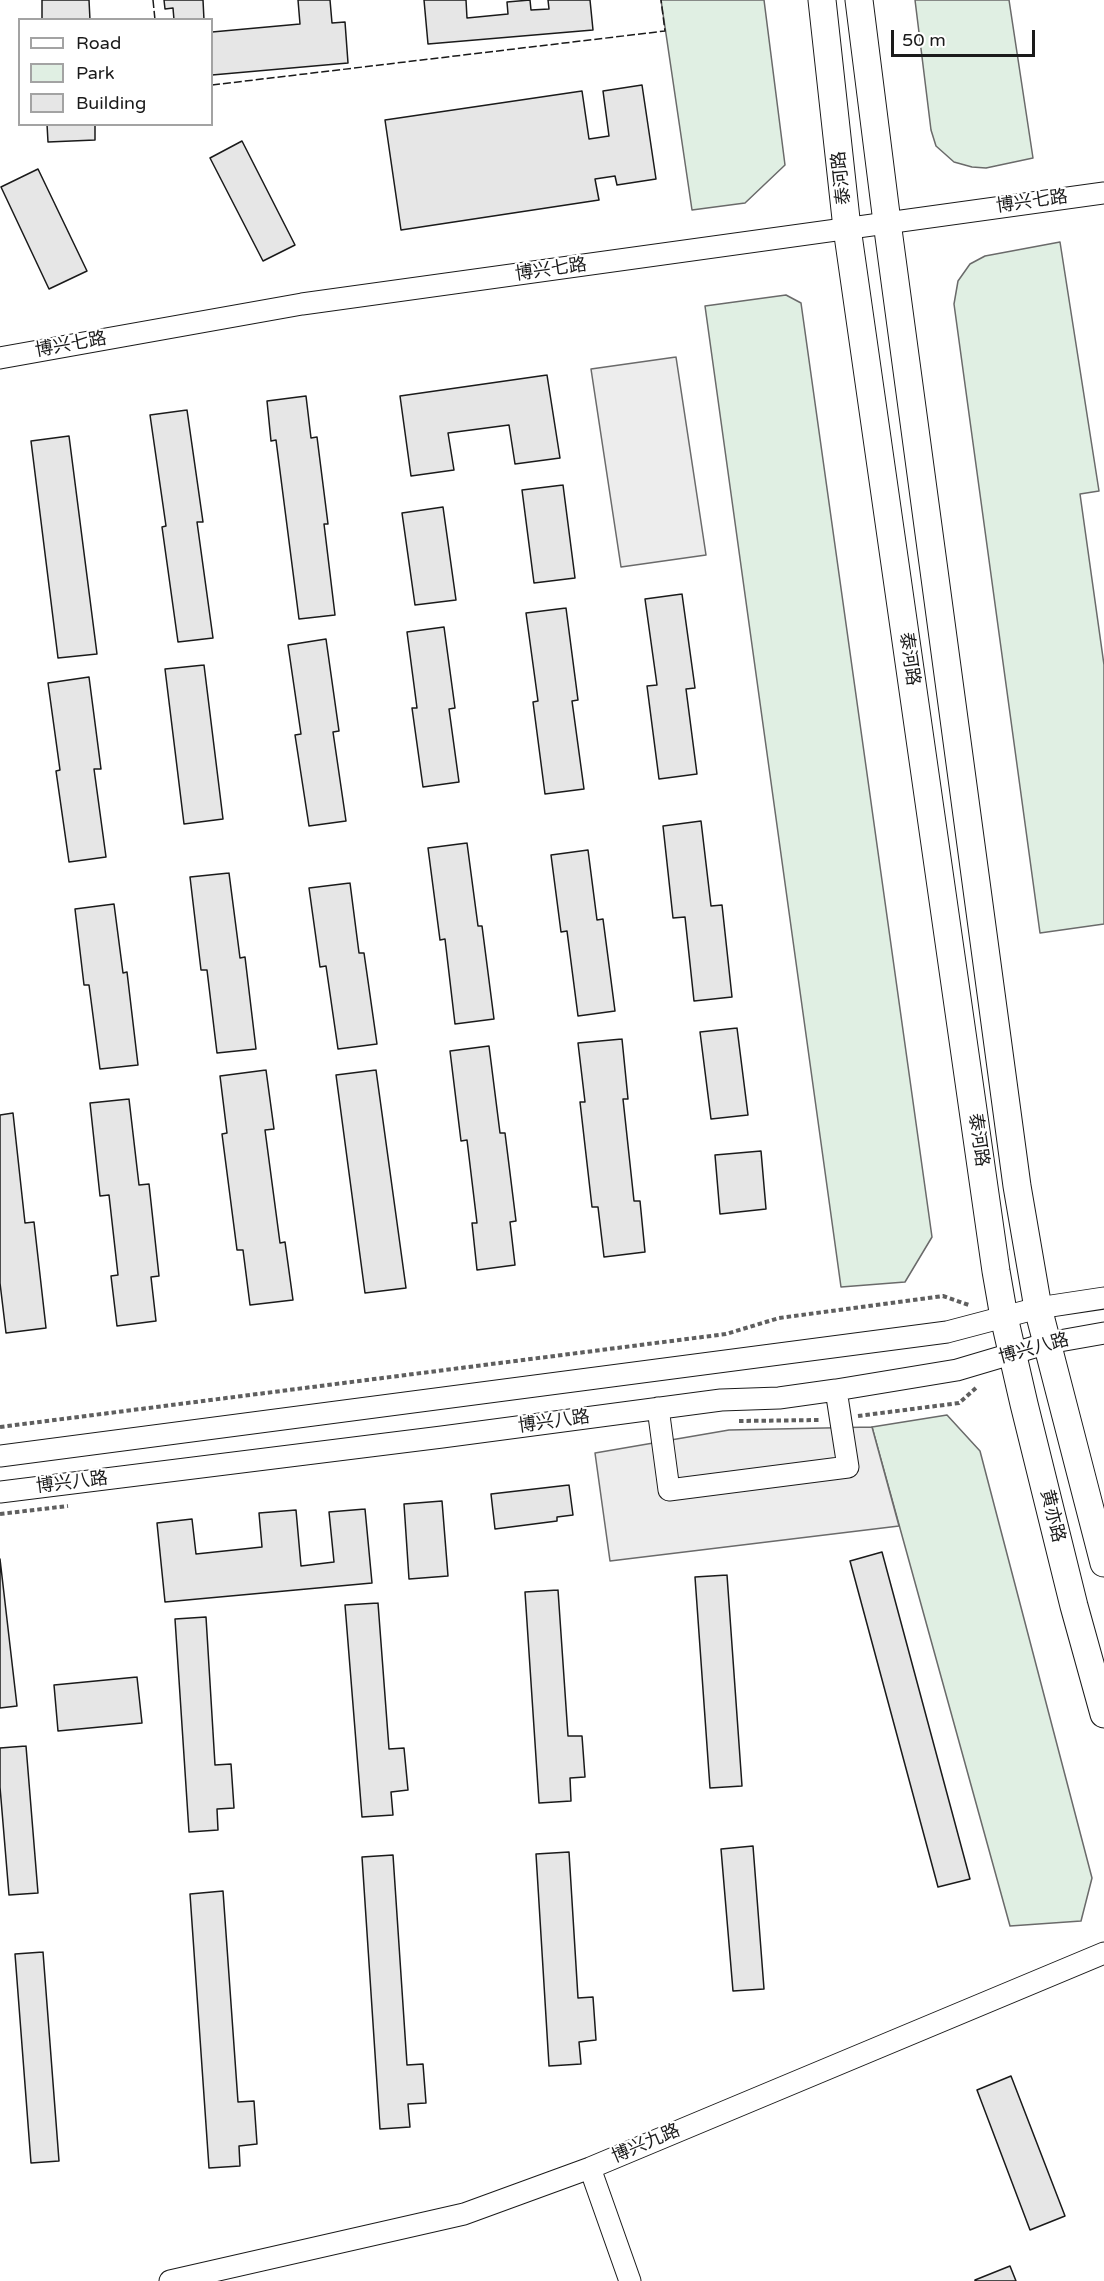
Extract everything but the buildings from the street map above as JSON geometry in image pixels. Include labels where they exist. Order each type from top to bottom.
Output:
[{"type":"main road","name":"泰河路","points":[[822,0],[848,228],[1004,1317]]},
{"type":"main road","name":"泰河路","points":[[859,0],[1017,1186],[1038,1308]]},
{"type":"main road","points":[[1038,1308],[1104,1563]]},
{"type":"main road","name":"黄亦路","points":[[1004,1317],[1074,1606],[1104,1714]]},
{"type":"street","name":"博兴七路","points":[[0,358],[302,304],[1104,192]]},
{"type":"street","name":"博兴八路","points":[[0,1456],[946,1332],[1038,1308],[1104,1298]]},
{"type":"street","name":"博兴八路","points":[[0,1492],[430,1439],[721,1400],[779,1398],[836,1390],[957,1370],[1048,1343],[1104,1333]]},
{"type":"street","points":[[658,1408],[669,1490],[848,1467],[836,1390]]},
{"type":"street","name":"博兴九路","points":[[170,2281],[464,2214],[590,2168],[1104,1953]]},
{"type":"street","points":[[590,2168],[630,2281]]},
{"type":"path","points":[[0,1427],[714,1336],[778,1318],[943,1296],[1004,1317]]},
{"type":"path","points":[[727,1421],[811,1421],[959,1403],[980,1384]]},
{"type":"path","points":[[0,1514],[71,1505]]},
{"type":"green space","points":[[661,0],[764,0],[785,165],[745,203],[692,210]]},
{"type":"green space","points":[[915,0],[1009,0],[1033,158],[986,168],[972,167],[954,162],[936,146],[931,130]]},
{"type":"green space","points":[[1060,242],[1099,491],[1080,494],[1104,665],[1104,924],[1040,933],[954,304],[958,281],[970,264],[985,256]]},
{"type":"green space","points":[[786,295],[801,303],[932,1237],[905,1282],[841,1287],[705,306]]},
{"type":"green space","points":[[947,1415],[980,1451],[1092,1878],[1081,1921],[1010,1926],[872,1427]]},
{"type":"shaded area","points":[[676,357],[706,555],[621,567],[591,369]]},
{"type":"shaded area","points":[[872,1427],[899,1526],[610,1561],[595,1453],[729,1430]]},
{"type":"fence","points":[[153,0],[155,18]]},
{"type":"fence","points":[[213,85],[665,31],[661,0]]}]
